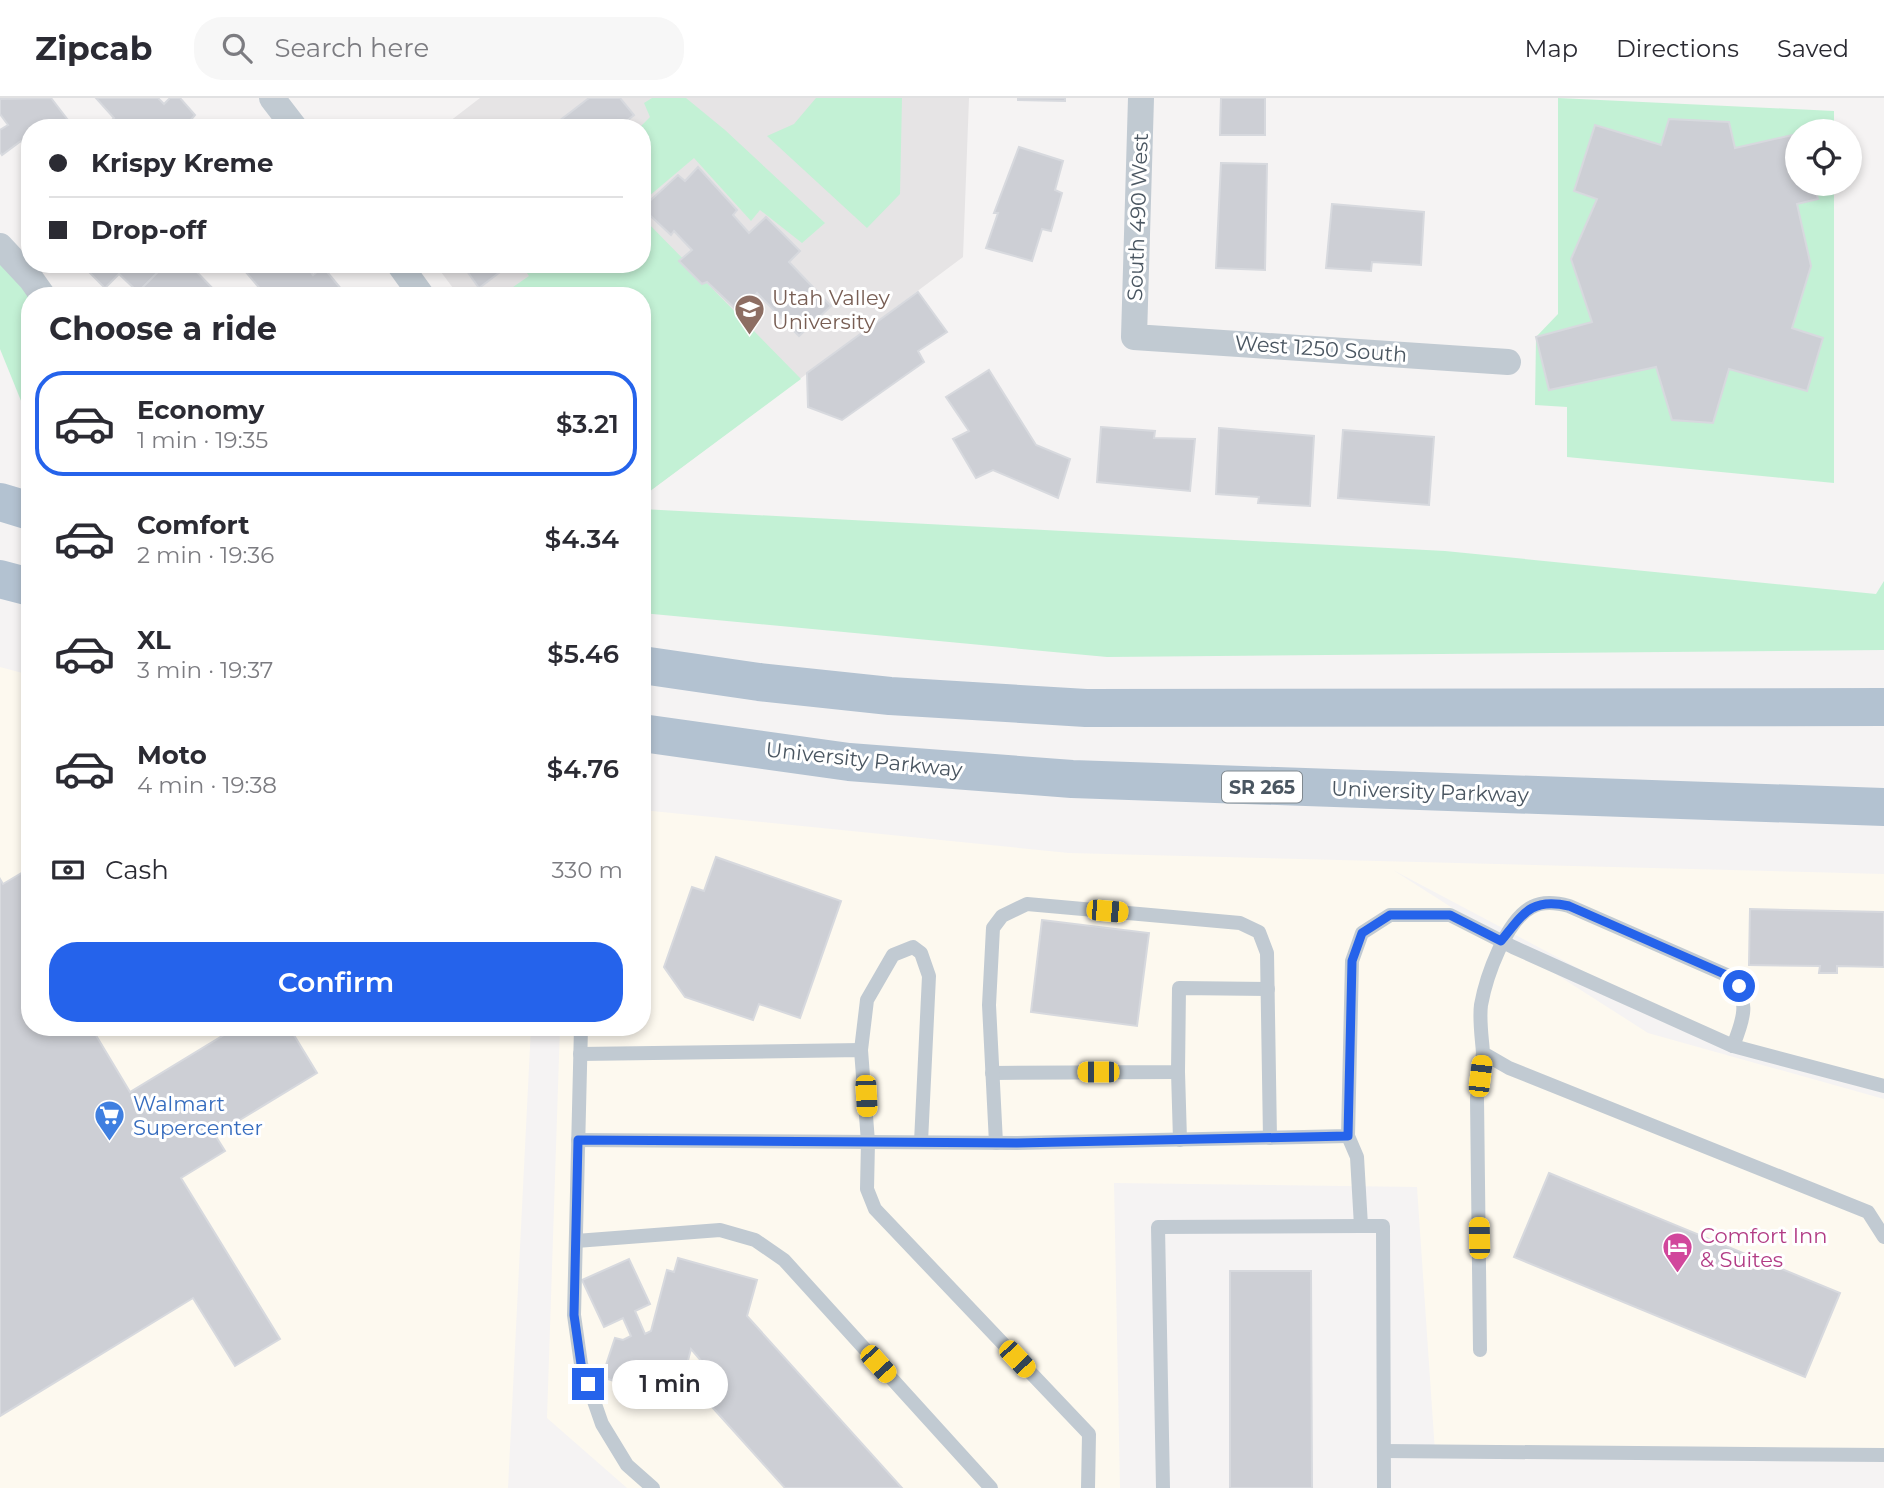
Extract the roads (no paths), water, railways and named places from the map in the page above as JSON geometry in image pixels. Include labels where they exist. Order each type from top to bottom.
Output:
[{"type":"main road","points":[[0,502],[21,508]]},
{"type":"main road","points":[[0,579],[21,585]]},
{"type":"main road","points":[[651,666],[759,682],[890,696],[1086,708],[1884,707]]},
{"type":"main road","name":"University Parkway","points":[[651,734],[849,762],[1072,779],[1884,807]]},
{"type":"street","points":[[272,98],[288,119]]},
{"type":"street","name":"South 490 West","points":[[1134,337],[1141,98]]},
{"type":"street","points":[[0,246],[21,268]]},
{"type":"street","points":[[25,273],[37,287]]},
{"type":"street","name":"West 1250 South","points":[[1134,337],[1508,362]]},
{"type":"lane","points":[[1480,1350],[1477,1098],[1483,1053],[1481,1006],[1501,941],[1525,912],[1534,906],[1556,903],[1569,906],[1731,977],[1739,986],[1743,1005],[1743,1019],[1733,1046]]},
{"type":"lane","points":[[996,1143],[989,1005],[993,928],[1002,916],[1027,904],[1240,923],[1259,932],[1268,953],[1270,1138]]},
{"type":"lane","points":[[1360,1226],[1357,1157],[1348,1136],[1352,961],[1362,933],[1390,915],[1450,915],[1501,941],[1733,1046],[1884,1086]]},
{"type":"lane","points":[[922,1142],[929,976],[921,953],[913,947],[893,956],[867,1000],[861,1050],[868,1142],[867,1189],[875,1209],[1089,1434],[1088,1488]]},
{"type":"lane","points":[[1180,1140],[1178,988],[1268,989]]},
{"type":"lane","points":[[581,1036],[574,1315],[581,1364],[602,1424],[627,1465],[653,1488]]},
{"type":"lane","points":[[580,1054],[861,1050]]},
{"type":"lane","points":[[1483,1053],[1509,1068],[1868,1212],[1884,1237]]},
{"type":"lane","points":[[992,1073],[1178,1072]]},
{"type":"lane","points":[[578,1140],[996,1143],[1348,1136]]},
{"type":"lane","points":[[1163,1488],[1158,1227],[1360,1226],[1383,1226],[1384,1488]]},
{"type":"lane","points":[[576,1241],[720,1230],[755,1240],[784,1260],[991,1488]]},
{"type":"lane","points":[[1384,1451],[1884,1455]]},
{"type":"place","name":"Utah Valley University","points":[[749,337]]},
{"type":"place","name":"Walmart Supercenter","points":[[110,1143]]},
{"type":"place","name":"Comfort Inn & Suites","points":[[1677,1275]]}]
